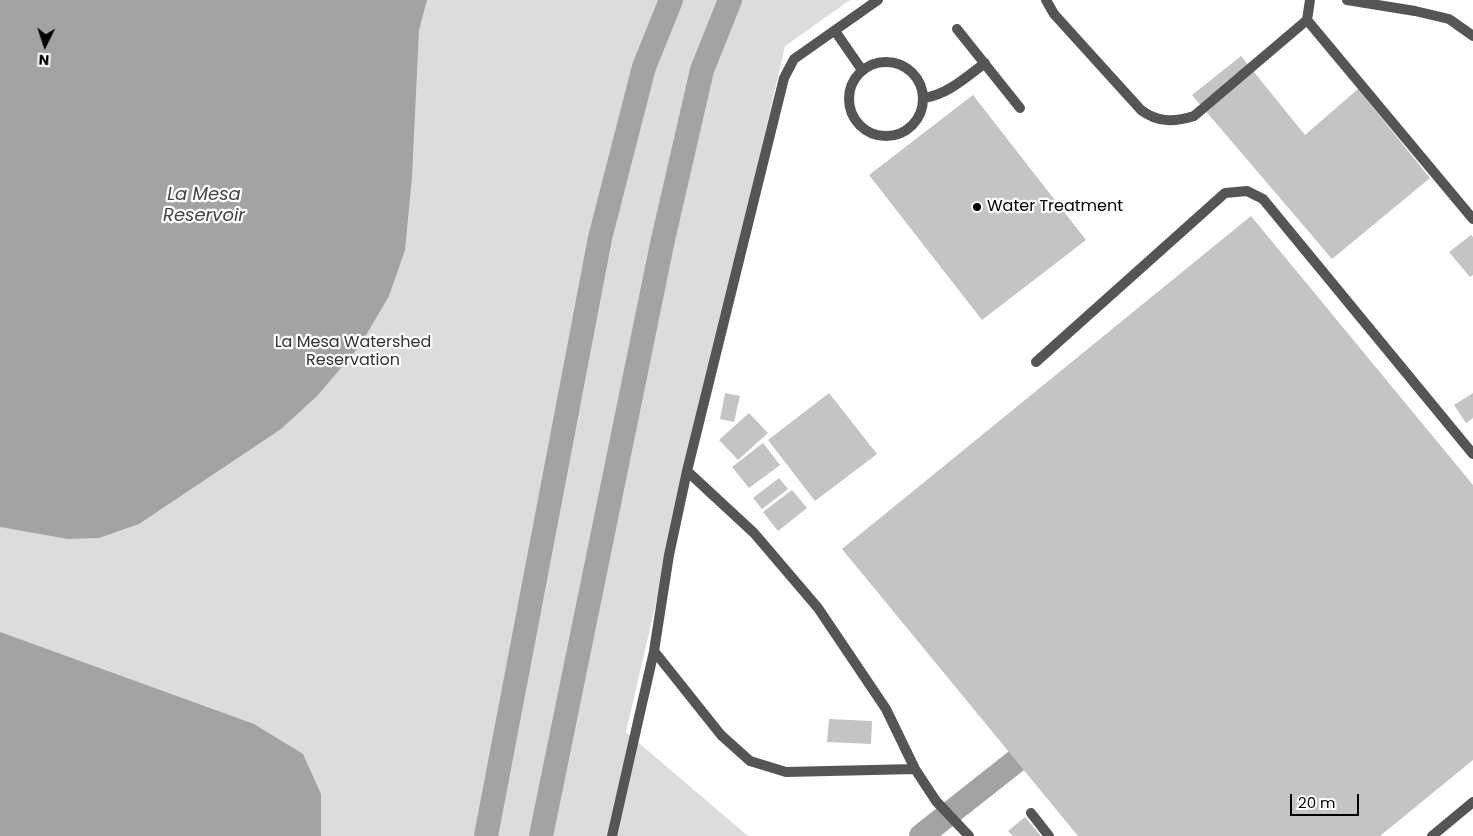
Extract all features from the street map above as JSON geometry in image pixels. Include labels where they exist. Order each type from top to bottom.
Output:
[{"type":"street","points":[[612,836],[654,650],[669,555],[687,471],[784,78],[794,59],[878,0]]},
{"type":"street","points":[[1046,0],[1054,14],[1141,110],[1149,116],[1165,121],[1181,120],[1194,116],[1307,20],[1310,0]]},
{"type":"street","points":[[1347,0],[1415,11],[1449,19],[1473,36]]},
{"type":"street","points":[[1307,20],[1473,219]]},
{"type":"street","points":[[957,29],[1020,108]]},
{"type":"street","points":[[835,31],[862,70]]},
{"type":"street","points":[[884,62],[896,63],[906,68],[915,76],[921,86],[924,98],[916,120],[898,134],[887,136],[875,135],[865,130],[856,122],[850,112],[848,100],[855,78],[862,70],[873,64],[884,62]]},
{"type":"street","points":[[924,98],[938,96],[948,91],[984,63]]},
{"type":"street","points":[[1036,362],[1225,193],[1247,191],[1263,199],[1473,454]]},
{"type":"street","points":[[687,471],[754,533],[818,608],[886,709],[915,769],[936,801],[966,832]]},
{"type":"street","points":[[654,650],[721,735],[750,761],[786,772],[915,769]]},
{"type":"street","points":[[1432,836],[1473,802]]},
{"type":"street","points":[[1031,813],[1049,836]]},
{"type":"green space","name":"La Mesa Watershed Reservation","points":[[0,0],[850,0],[785,46],[626,732],[748,836],[0,836]]},
{"type":"water","name":"La Mesa Reservoir","points":[[0,0],[427,0],[419,30],[412,177],[405,250],[389,296],[359,347],[317,396],[281,429],[139,524],[99,538],[68,539],[0,527]]},
{"type":"water","points":[[0,632],[254,724],[303,754],[321,794],[321,836],[0,836]]},
{"type":"building","points":[[1241,56],[1305,135],[1358,89],[1430,178],[1332,259],[1192,95]]},
{"type":"building","name":"Water Treatment","points":[[973,95],[1086,240],[982,320],[869,175]]},
{"type":"building","points":[[1251,216],[1473,485],[1473,760],[1380,836],[1078,836],[842,549]]},
{"type":"building","points":[[1471,235],[1473,237],[1473,275],[1470,277],[1449,252]]},
{"type":"building","points":[[725,393],[740,396],[734,422],[720,419]]},
{"type":"building","points":[[829,393],[877,454],[815,501],[768,440]]},
{"type":"building","points":[[1473,393],[1473,418],[1466,423],[1454,405]]},
{"type":"building","points":[[749,413],[768,433],[738,460],[719,440]]},
{"type":"building","points":[[763,443],[780,465],[749,488],[732,467]]},
{"type":"building","points":[[779,478],[788,489],[762,509],[753,498]]},
{"type":"building","points":[[792,490],[807,508],[778,531],[763,512]]},
{"type":"building","points":[[829,719],[872,721],[871,744],[827,742]]},
{"type":"building","points":[[1025,817],[1041,836],[1013,836],[1008,831]]},
{"type":"waterway","points":[[486,836],[600,238],[644,67],[671,0]]},
{"type":"waterway","points":[[541,836],[662,244],[702,70],[730,0]]},
{"type":"waterway","points":[[921,836],[1016,761]]},
{"type":"place","name":"Water Treatment","points":[[977,207]]}]
